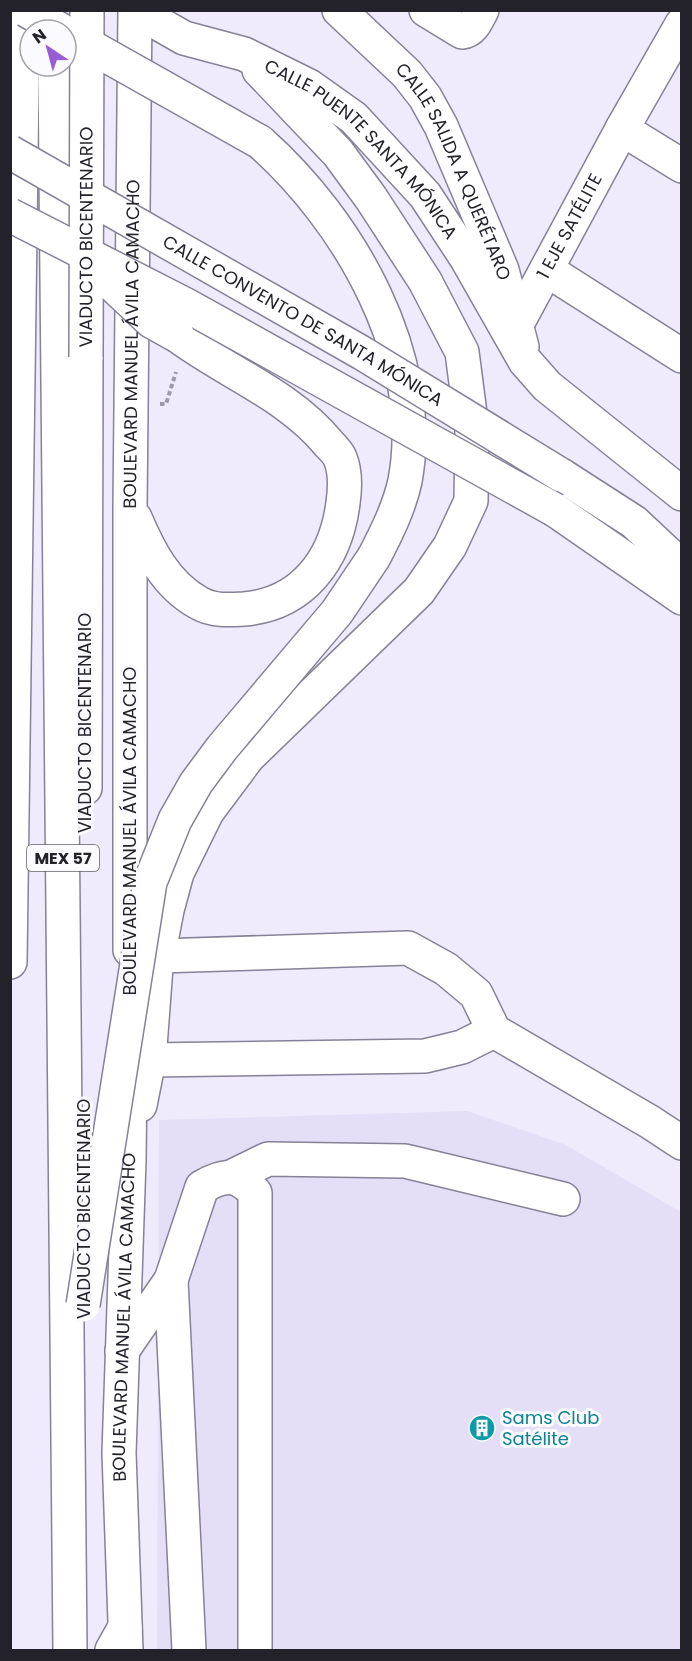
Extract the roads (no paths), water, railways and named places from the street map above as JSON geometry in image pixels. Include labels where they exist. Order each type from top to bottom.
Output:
[{"type":"main road","points":[[24,10],[39,18]]},
{"type":"main road","name":"MEX 57","points":[[10,962],[24,10]]},
{"type":"main road","name":"VIADUCTO BICENTENARIO","points":[[87,10],[84,1305],[87,1650]]},
{"type":"main road","name":"CALLE PUENTE SANTA MÓNICA","points":[[135,10],[184,38],[244,54],[309,86],[354,117],[425,195],[467,259],[525,361],[547,386],[681,494]]},
{"type":"main road","name":"BOULEVARD MANUEL ÁVILA CAMACHO","points":[[121,1643],[119,1453],[129,1160],[130,508],[135,10]]},
{"type":"main road","name":"CALLE SALIDA A QUERÉTARO","points":[[339,10],[407,74],[431,107],[502,270],[525,361]]},
{"type":"main road","points":[[426,10],[462,32],[472,28],[482,10]]},
{"type":"main road","name":"1 EJE SATÉLITE","points":[[517,324],[681,24]]},
{"type":"main road","points":[[78,40],[260,142],[287,166],[324,210],[347,243],[374,292],[389,329],[397,358],[406,399],[408,421],[405,480],[394,519],[374,557],[337,612],[222,748],[196,783],[175,820],[150,882],[84,1305]]},
{"type":"main road","points":[[129,1160],[149,1060],[159,956],[177,873],[207,812],[248,757],[419,591],[450,546],[471,501],[472,429],[462,352],[425,281],[345,162],[244,54]]},
{"type":"main road","name":"MEX 57","points":[[56,78],[70,1650]]},
{"type":"main road","points":[[622,129],[681,166]]},
{"type":"main road","name":"CALLE CONVENTO DE SANTA MÓNICA","points":[[10,152],[362,353],[561,475],[634,522],[681,567]]},
{"type":"main road","points":[[10,215],[186,304],[555,510],[681,598]]},
{"type":"main road","points":[[72,248],[151,321],[294,408],[320,432],[340,457],[345,486],[341,522],[328,556],[307,583],[282,600],[253,608],[224,611],[201,604],[182,591],[163,571],[149,550],[130,508]]},
{"type":"main road","points":[[547,270],[681,356]]},
{"type":"main road","points":[[159,956],[408,948],[446,969],[476,994],[494,1031],[650,1122],[681,1143]]},
{"type":"main road","points":[[149,1060],[425,1056],[462,1047],[494,1031]]},
{"type":"main road","points":[[122,1351],[171,1280],[202,1187],[216,1179],[231,1177],[268,1159],[405,1161],[562,1199]]},
{"type":"main road","points":[[231,1177],[245,1183],[255,1193],[255,1650]]},
{"type":"main road","points":[[171,1280],[189,1650]]},
{"type":"place","name":"Sams Club Satélite","points":[[482,1428]]}]
